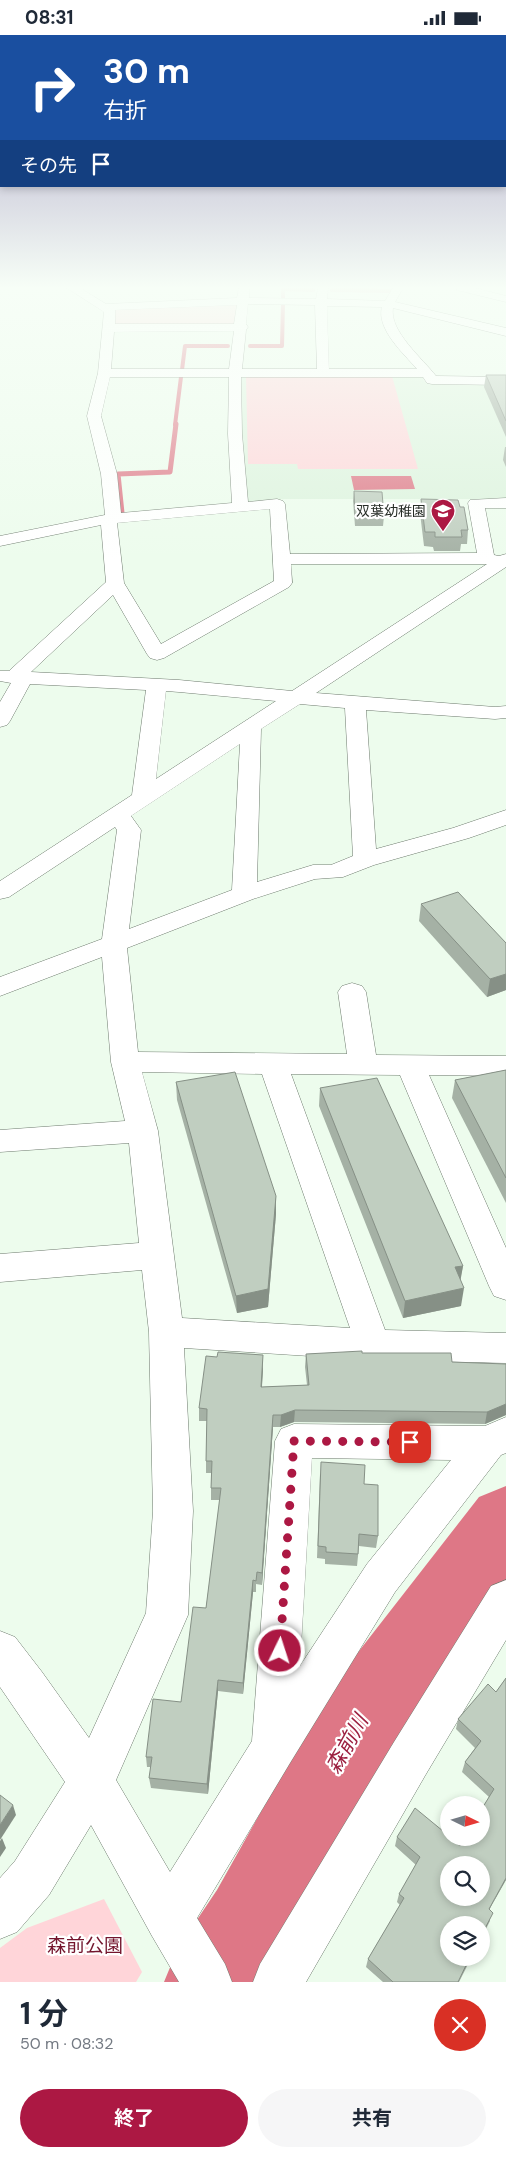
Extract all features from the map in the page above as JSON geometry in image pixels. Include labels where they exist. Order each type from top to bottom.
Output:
[{"type":"street","points":[[103,379],[94,416],[109,474],[115,583],[179,686]]},
{"type":"street","points":[[236,379],[235,434],[240,506]]},
{"type":"street","points":[[431,379],[506,381]]},
{"type":"street","points":[[498,560],[476,503],[506,503]]},
{"type":"street","points":[[0,541],[111,519],[277,504],[282,559],[282,583],[158,654]]},
{"type":"street","points":[[282,559],[498,560]]},
{"type":"street","points":[[0,892],[498,560]]},
{"type":"street","points":[[0,721],[12,677],[115,583]]},
{"type":"street","points":[[12,677],[179,686],[355,703],[495,713],[506,712]]},
{"type":"street","points":[[0,1915],[32,1878],[92,1782],[168,1615],[173,1511],[166,1332],[143,1131],[125,1062],[114,943],[129,829],[130,805],[157,685]]},
{"type":"street","points":[[355,703],[365,860]]},
{"type":"street","points":[[244,894],[250,726]]},
{"type":"street","points":[[0,987],[244,894],[313,872],[334,872],[365,860],[461,833],[506,817]]},
{"type":"street","points":[[352,992],[363,1065]]},
{"type":"street","points":[[125,1062],[506,1066]]},
{"type":"street","points":[[273,1064],[374,1345]]},
{"type":"street","points":[[410,1065],[506,1286]]},
{"type":"street","points":[[0,1141],[143,1131]]},
{"type":"street","points":[[0,1268],[157,1255]]},
{"type":"street","points":[[166,1332],[374,1345],[506,1347]]},
{"type":"street","points":[[169,1919],[274,1747],[381,1578],[497,1439]]},
{"type":"street","points":[[274,1747],[294,1441],[497,1439]]},
{"type":"street","points":[[278,1982],[410,1758],[506,1601]]},
{"type":"street","points":[[0,1652],[27,1687],[92,1782],[169,1919],[207,1982]]},
{"type":"shaded area","points":[[242,379],[423,379],[425,382],[506,382],[506,499],[285,499],[241,501]]},
{"type":"shaded area","points":[[351,476],[411,476],[415,489],[354,490]]},
{"type":"green space","points":[[246,379],[393,379],[418,469],[298,469],[297,464],[248,464]]},
{"type":"green space","name":"森前公園","points":[[104,1899],[142,1972],[136,1982],[0,1982],[0,1948],[27,1928]]},
{"type":"building","points":[[488,379],[506,379],[506,421]]},
{"type":"building","points":[[354,491],[382,492],[384,516],[355,516]]},
{"type":"building","points":[[421,499],[458,500],[460,507],[464,507],[468,530],[461,530],[462,537],[435,537],[435,532],[425,532]]},
{"type":"building","points":[[458,892],[506,943],[506,974],[490,979],[421,904]]},
{"type":"building","points":[[506,1070],[506,1178],[455,1080]]},
{"type":"building","points":[[235,1072],[276,1196],[268,1289],[236,1296],[176,1082]]},
{"type":"building","points":[[377,1078],[463,1266],[455,1267],[464,1288],[405,1301],[320,1088]]},
{"type":"building","points":[[362,1351],[362,1353],[451,1353],[452,1362],[506,1364],[506,1404],[487,1412],[295,1410],[281,1415],[273,1415],[262,1573],[257,1572],[256,1581],[253,1580],[243,1683],[218,1680],[207,1784],[149,1778],[152,1757],[146,1757],[153,1699],[181,1702],[193,1607],[206,1608],[221,1488],[211,1488],[212,1461],[206,1461],[207,1409],[199,1408],[206,1356],[217,1357],[218,1352],[263,1355],[261,1387],[309,1385],[306,1354]]},
{"type":"building","points":[[321,1462],[365,1465],[364,1484],[378,1485],[378,1536],[359,1534],[358,1554],[326,1552],[326,1547],[318,1546]]},
{"type":"building","points":[[506,1678],[506,1878],[489,1909],[493,1913],[490,1919],[490,1916],[440,1916],[440,1966],[466,1966],[458,1982],[393,1982],[368,1959],[404,1898],[399,1894],[420,1857],[397,1837],[415,1808],[440,1829],[440,1846],[490,1846],[490,1796],[494,1789],[465,1762],[481,1741],[458,1719],[488,1684],[496,1692]]},
{"type":"building","points":[[0,1795],[13,1805],[0,1825]]},
{"type":"waterway","points":[[175,425],[181,379]]},
{"type":"waterway","points":[[122,513],[118,474],[170,472],[176,424]]},
{"type":"waterway","name":"森前川","points":[[212,1982],[250,1923],[361,1717],[506,1522]]},
{"type":"place","name":"双葉幼稚園","points":[[443,532]]},
{"type":"route","points":[[280,1651],[294,1441],[410,1442]]}]
